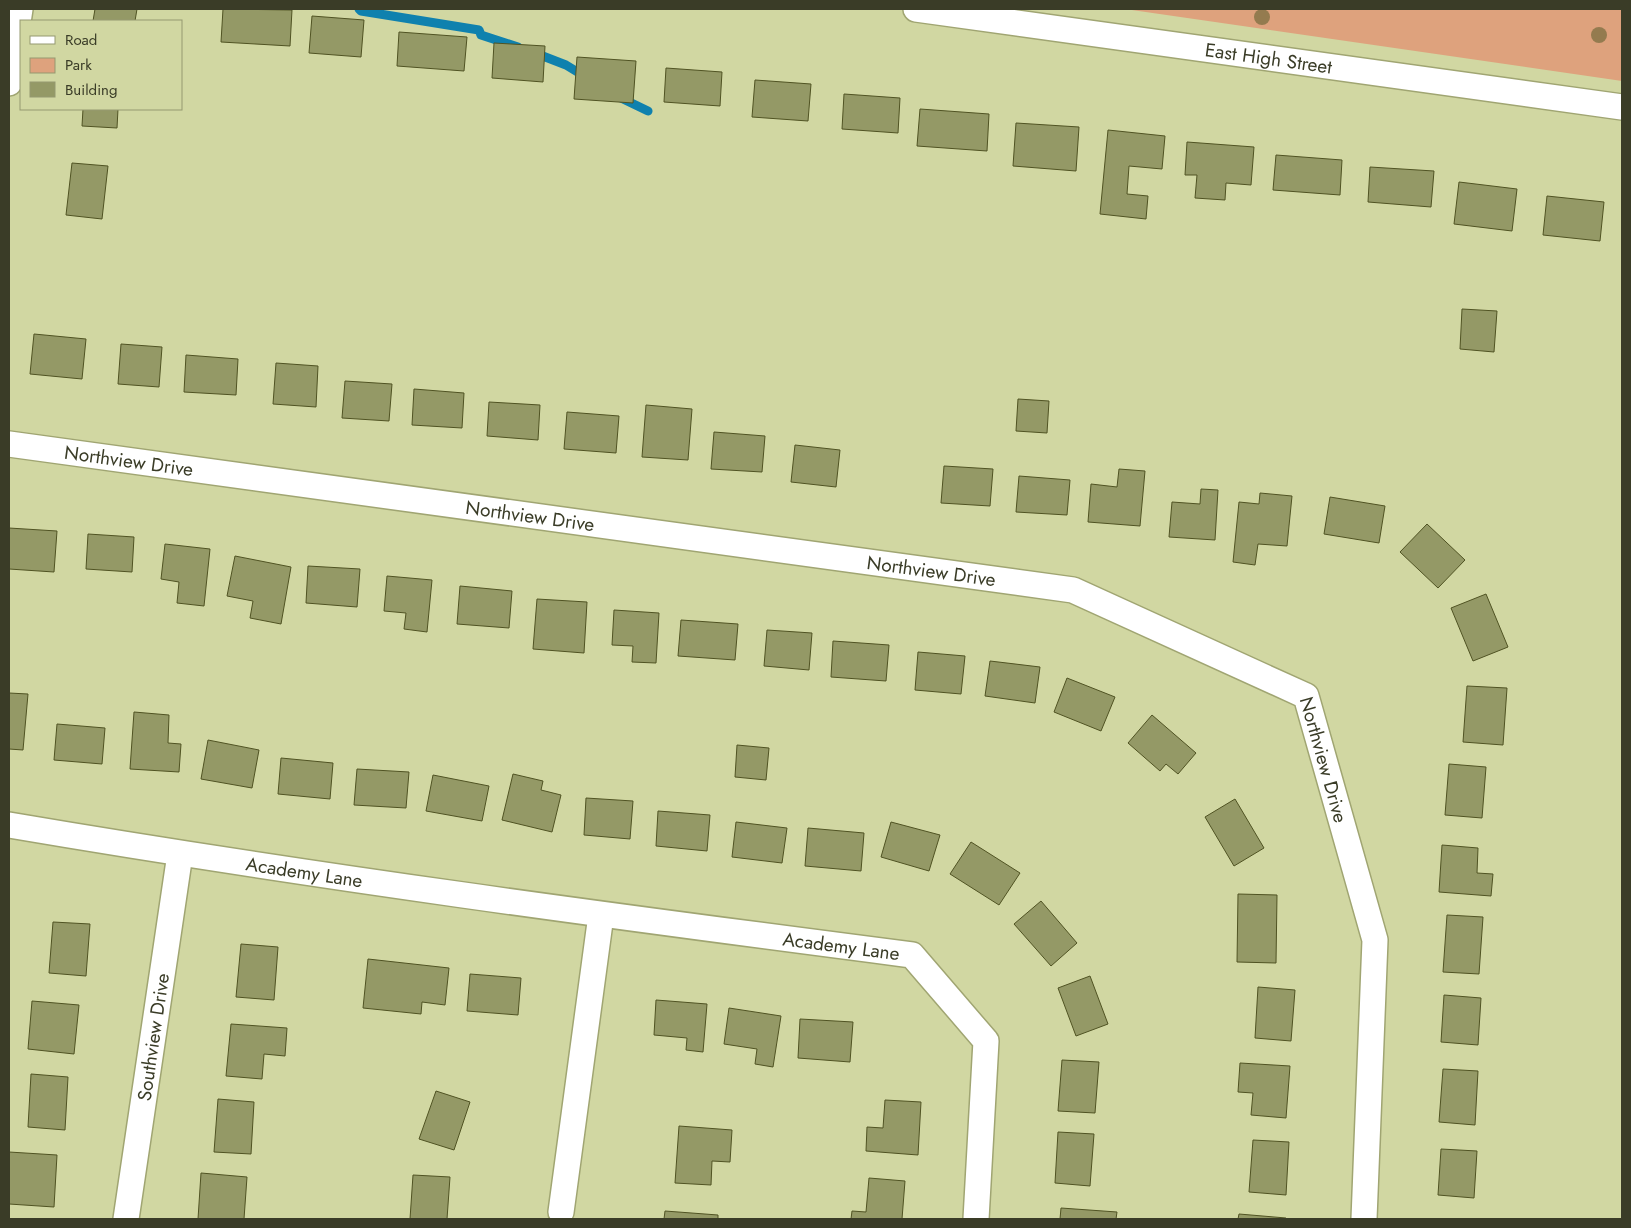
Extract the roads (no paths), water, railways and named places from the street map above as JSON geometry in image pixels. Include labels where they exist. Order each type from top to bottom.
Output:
[{"type":"street","points":[[9,83],[20,9]]},
{"type":"street","name":"East High Street","points":[[916,9],[1622,107]]},
{"type":"street","name":"Northview Drive","points":[[9,444],[1073,590],[1306,696],[1375,940],[1364,1219]]},
{"type":"street","name":"Academy Lane","points":[[9,825],[180,854],[601,915],[912,955],[986,1041],[976,1219]]},
{"type":"street","name":"Southview Drive","points":[[126,1219],[180,854]]},
{"type":"street","points":[[561,1212],[601,915]]},
{"type":"waterway","points":[[359,9],[361,11],[479,30],[481,35],[518,47]]},
{"type":"waterway","points":[[535,53],[566,65],[584,76]]},
{"type":"waterway","points":[[621,98],[648,111]]}]
